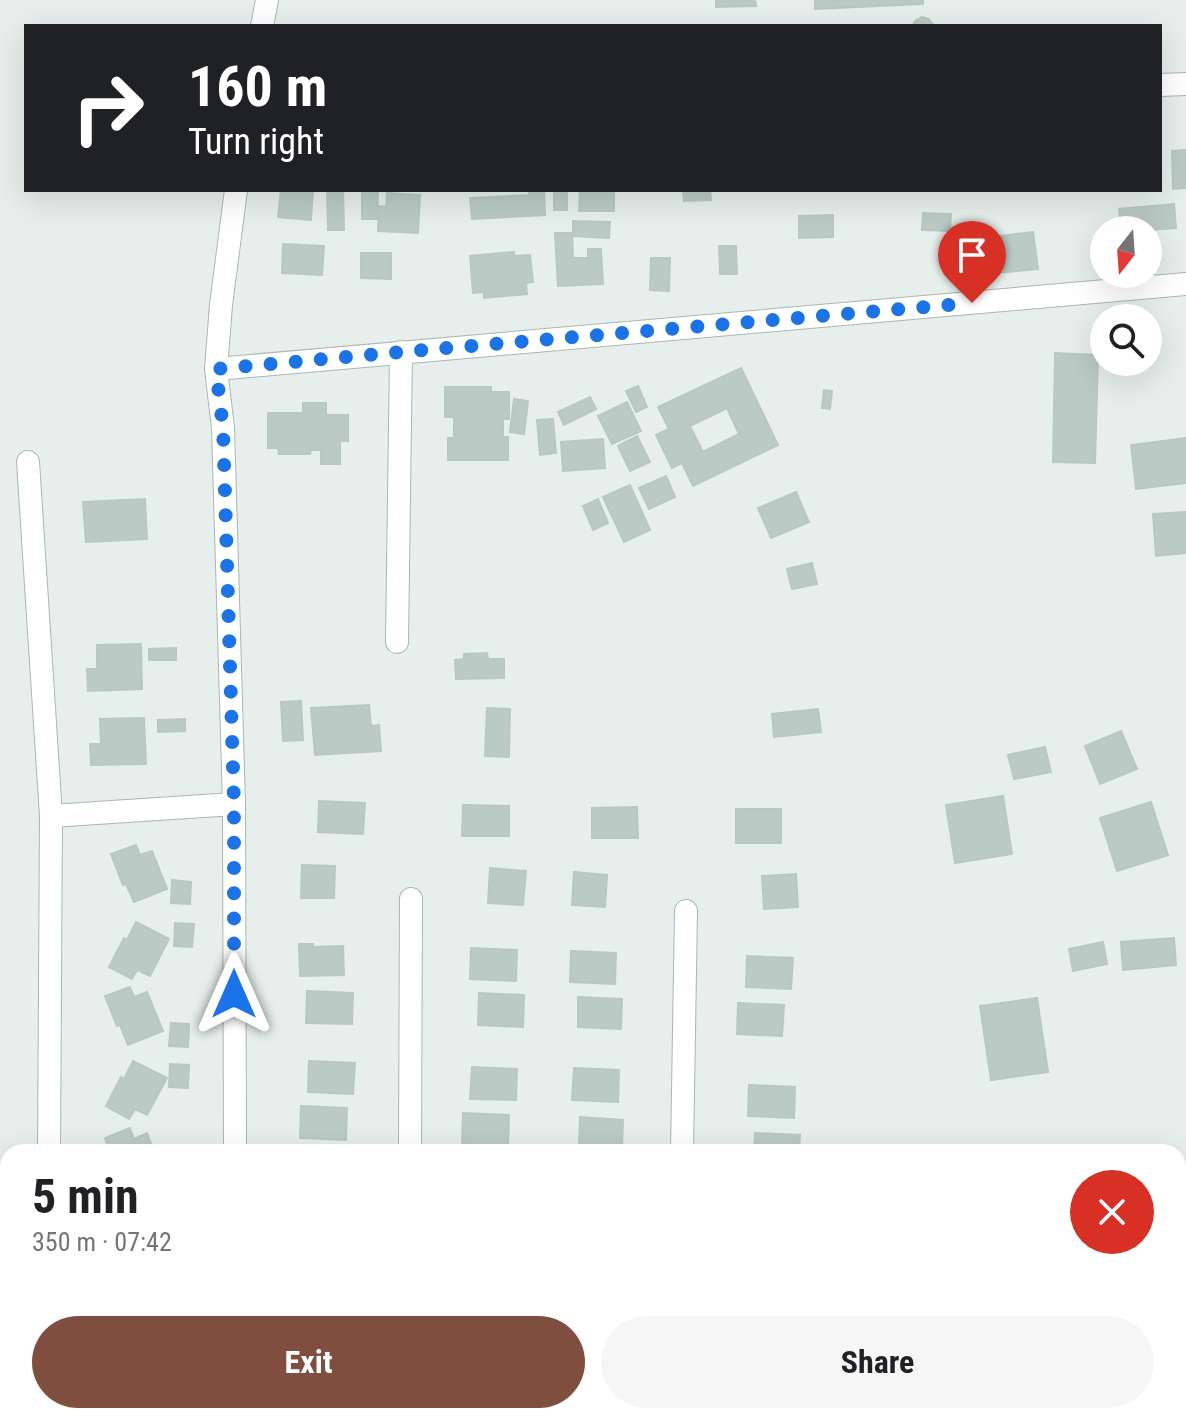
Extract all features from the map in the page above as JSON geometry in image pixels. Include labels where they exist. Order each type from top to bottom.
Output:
[{"type":"street","points":[[262,24],[267,0]]},
{"type":"street","points":[[1162,85],[1186,84]]},
{"type":"street","points":[[235,1144],[234,804],[223,428],[216,369],[236,192]]},
{"type":"street","points":[[216,369],[1186,284]]},
{"type":"street","points":[[397,642],[401,352]]},
{"type":"street","points":[[28,462],[51,816],[49,1144]]},
{"type":"street","points":[[51,816],[234,804]]},
{"type":"street","points":[[410,1144],[411,899]]},
{"type":"street","points":[[682,1144],[686,911]]},
{"type":"building","points":[[716,0],[755,0],[756,6],[716,7]]},
{"type":"building","points":[[815,0],[923,0],[923,4],[815,9]]},
{"type":"building","points":[[922,17],[933,24],[914,24]]},
{"type":"building","points":[[1186,150],[1186,188],[1173,189],[1172,151]]},
{"type":"building","points":[[281,192],[313,192],[311,220],[278,217]]},
{"type":"building","points":[[327,192],[343,192],[344,230],[328,230]]},
{"type":"building","points":[[362,192],[378,192],[377,219],[362,219]]},
{"type":"building","points":[[529,192],[544,192],[545,215],[472,219],[470,198],[529,195]]},
{"type":"building","points":[[554,192],[567,192],[567,210],[554,210]]},
{"type":"building","points":[[580,192],[614,192],[614,211],[579,211]]},
{"type":"building","points":[[683,192],[710,192],[711,200],[684,201]]},
{"type":"building","points":[[387,193],[420,195],[418,233],[378,231],[379,206],[386,207]]},
{"type":"building","points":[[1174,204],[1176,228],[1162,229],[1162,216],[1120,216],[1119,209]]},
{"type":"building","points":[[923,213],[951,214],[950,231],[922,230]]},
{"type":"building","points":[[833,215],[833,237],[799,238],[799,216]]},
{"type":"building","points":[[573,221],[610,222],[609,238],[573,236]]},
{"type":"building","points":[[1033,232],[1038,269],[996,273],[992,237]]},
{"type":"building","points":[[555,233],[572,233],[573,258],[588,258],[588,249],[601,249],[603,284],[558,286]]},
{"type":"building","points":[[283,244],[324,246],[322,275],[282,273]]},
{"type":"building","points":[[719,246],[736,246],[737,274],[720,274]]},
{"type":"building","points":[[514,252],[514,256],[530,255],[533,282],[526,283],[527,294],[484,298],[484,292],[473,293],[470,256]]},
{"type":"building","points":[[361,253],[391,253],[391,279],[361,278]]},
{"type":"building","points":[[651,258],[670,258],[669,291],[650,290]]},
{"type":"building","points":[[1055,353],[1090,355],[1090,376],[1097,376],[1095,463],[1053,462]]},
{"type":"building","points":[[741,368],[778,445],[693,486],[682,463],[672,468],[656,435],[669,429],[658,407]],"holes":[[[727,408],[739,434],[703,452],[690,426]]]},
{"type":"building","points":[[638,386],[647,407],[636,412],[626,391]]},
{"type":"building","points":[[445,387],[491,387],[491,392],[509,392],[509,419],[503,419],[503,437],[508,437],[508,460],[448,460],[448,438],[454,438],[454,417],[445,417]]},
{"type":"building","points":[[824,390],[832,391],[830,409],[822,408]]},
{"type":"building","points":[[590,397],[596,409],[564,425],[558,412]]},
{"type":"building","points":[[514,399],[528,401],[524,434],[510,432]]},
{"type":"building","points":[[627,402],[641,431],[612,444],[598,416]]},
{"type":"building","points":[[303,403],[326,403],[326,415],[348,415],[348,441],[340,441],[340,464],[321,464],[321,450],[311,450],[310,454],[279,454],[278,448],[268,448],[268,413],[303,413]]},
{"type":"building","points":[[553,419],[556,453],[540,455],[537,420]]},
{"type":"building","points":[[637,436],[650,462],[630,471],[618,446]]},
{"type":"building","points":[[1186,438],[1186,483],[1136,489],[1131,445]]},
{"type":"building","points":[[603,439],[605,468],[563,471],[561,442]]},
{"type":"building","points":[[666,476],[675,497],[649,509],[639,488]]},
{"type":"building","points":[[630,485],[650,530],[624,542],[603,497]]},
{"type":"building","points":[[796,492],[809,522],[771,538],[758,508]]},
{"type":"building","points":[[145,499],[147,539],[86,542],[83,502]]},
{"type":"building","points":[[598,499],[608,523],[593,530],[583,506]]},
{"type":"building","points":[[1186,512],[1186,553],[1156,556],[1153,514]]},
{"type":"building","points":[[812,563],[817,584],[792,589],[787,569]]},
{"type":"building","points":[[141,644],[142,689],[88,691],[87,669],[97,669],[97,645]]},
{"type":"building","points":[[176,648],[176,660],[149,660],[149,649]]},
{"type":"building","points":[[487,653],[488,659],[504,659],[504,678],[456,679],[455,660],[464,659],[464,654]]},
{"type":"building","points":[[301,701],[303,740],[283,741],[281,702]]},
{"type":"building","points":[[369,705],[371,726],[379,725],[381,751],[315,755],[311,708]]},
{"type":"building","points":[[487,708],[510,709],[509,757],[485,756]]},
{"type":"building","points":[[818,709],[821,732],[774,737],[772,714]]},
{"type":"building","points":[[144,718],[146,764],[91,765],[90,744],[101,744],[100,719]]},
{"type":"building","points":[[185,719],[185,731],[158,732],[158,720]]},
{"type":"building","points":[[1121,731],[1137,769],[1100,784],[1085,746]]},
{"type":"building","points":[[1045,747],[1051,772],[1014,779],[1008,755]]},
{"type":"building","points":[[1003,796],[1012,854],[955,863],[946,805]]},
{"type":"building","points":[[319,801],[365,803],[363,834],[318,832]]},
{"type":"building","points":[[1151,802],[1168,855],[1117,871],[1100,818]]},
{"type":"building","points":[[463,805],[509,806],[509,836],[462,836]]},
{"type":"building","points":[[637,807],[638,838],[592,838],[592,808]]},
{"type":"building","points":[[736,809],[781,809],[781,843],[736,843]]},
{"type":"building","points":[[136,845],[140,855],[152,851],[167,889],[134,902],[126,884],[123,885],[111,854]]},
{"type":"building","points":[[302,865],[335,866],[334,898],[301,898]]},
{"type":"building","points":[[490,868],[526,871],[523,905],[488,903]]},
{"type":"building","points":[[574,872],[607,875],[605,907],[572,905]]},
{"type":"building","points":[[796,874],[798,907],[764,909],[762,876]]},
{"type":"building","points":[[172,880],[191,882],[190,904],[171,903]]},
{"type":"building","points":[[136,922],[169,939],[150,976],[137,970],[132,979],[109,967]]},
{"type":"building","points":[[175,923],[194,924],[192,947],[174,946]]},
{"type":"building","points":[[1174,938],[1176,965],[1123,970],[1121,942]]},
{"type":"building","points":[[1103,942],[1107,964],[1073,971],[1069,949]]},
{"type":"building","points":[[299,944],[343,946],[344,975],[300,976]]},
{"type":"building","points":[[471,948],[517,950],[516,981],[470,979]]},
{"type":"building","points":[[571,951],[616,953],[615,984],[570,982]]},
{"type":"building","points":[[747,956],[793,958],[791,989],[746,987]]},
{"type":"building","points":[[130,987],[134,997],[147,992],[163,1031],[128,1045],[105,996]]},
{"type":"building","points":[[307,991],[353,993],[352,1024],[306,1023]]},
{"type":"building","points":[[479,993],[524,995],[523,1027],[478,1025]]},
{"type":"building","points":[[578,997],[622,999],[621,1029],[578,1027]]},
{"type":"building","points":[[1037,998],[1048,1072],[991,1080],[980,1006]]},
{"type":"building","points":[[738,1003],[784,1005],[782,1036],[737,1034]]},
{"type":"building","points":[[171,1023],[189,1024],[188,1047],[169,1046]]},
{"type":"building","points":[[133,1061],[167,1078],[147,1115],[135,1109],[129,1119],[106,1106]]},
{"type":"building","points":[[309,1061],[355,1063],[353,1094],[308,1092]]},
{"type":"building","points":[[170,1064],[189,1065],[188,1088],[169,1087]]},
{"type":"building","points":[[472,1067],[517,1069],[516,1100],[470,1099]]},
{"type":"building","points":[[574,1068],[619,1070],[618,1102],[572,1100]]},
{"type":"building","points":[[749,1085],[795,1087],[794,1118],[748,1116]]},
{"type":"building","points":[[301,1106],[347,1108],[346,1140],[300,1138]]},
{"type":"building","points":[[463,1113],[509,1115],[508,1144],[462,1144]]},
{"type":"building","points":[[580,1117],[623,1120],[622,1144],[579,1144]]},
{"type":"building","points":[[130,1128],[134,1139],[147,1133],[151,1144],[107,1144],[105,1138]]},
{"type":"building","points":[[755,1133],[800,1135],[799,1144],[754,1144]]},
{"type":"route","points":[[234,994],[234,804],[223,428],[216,369],[972,303]]}]
